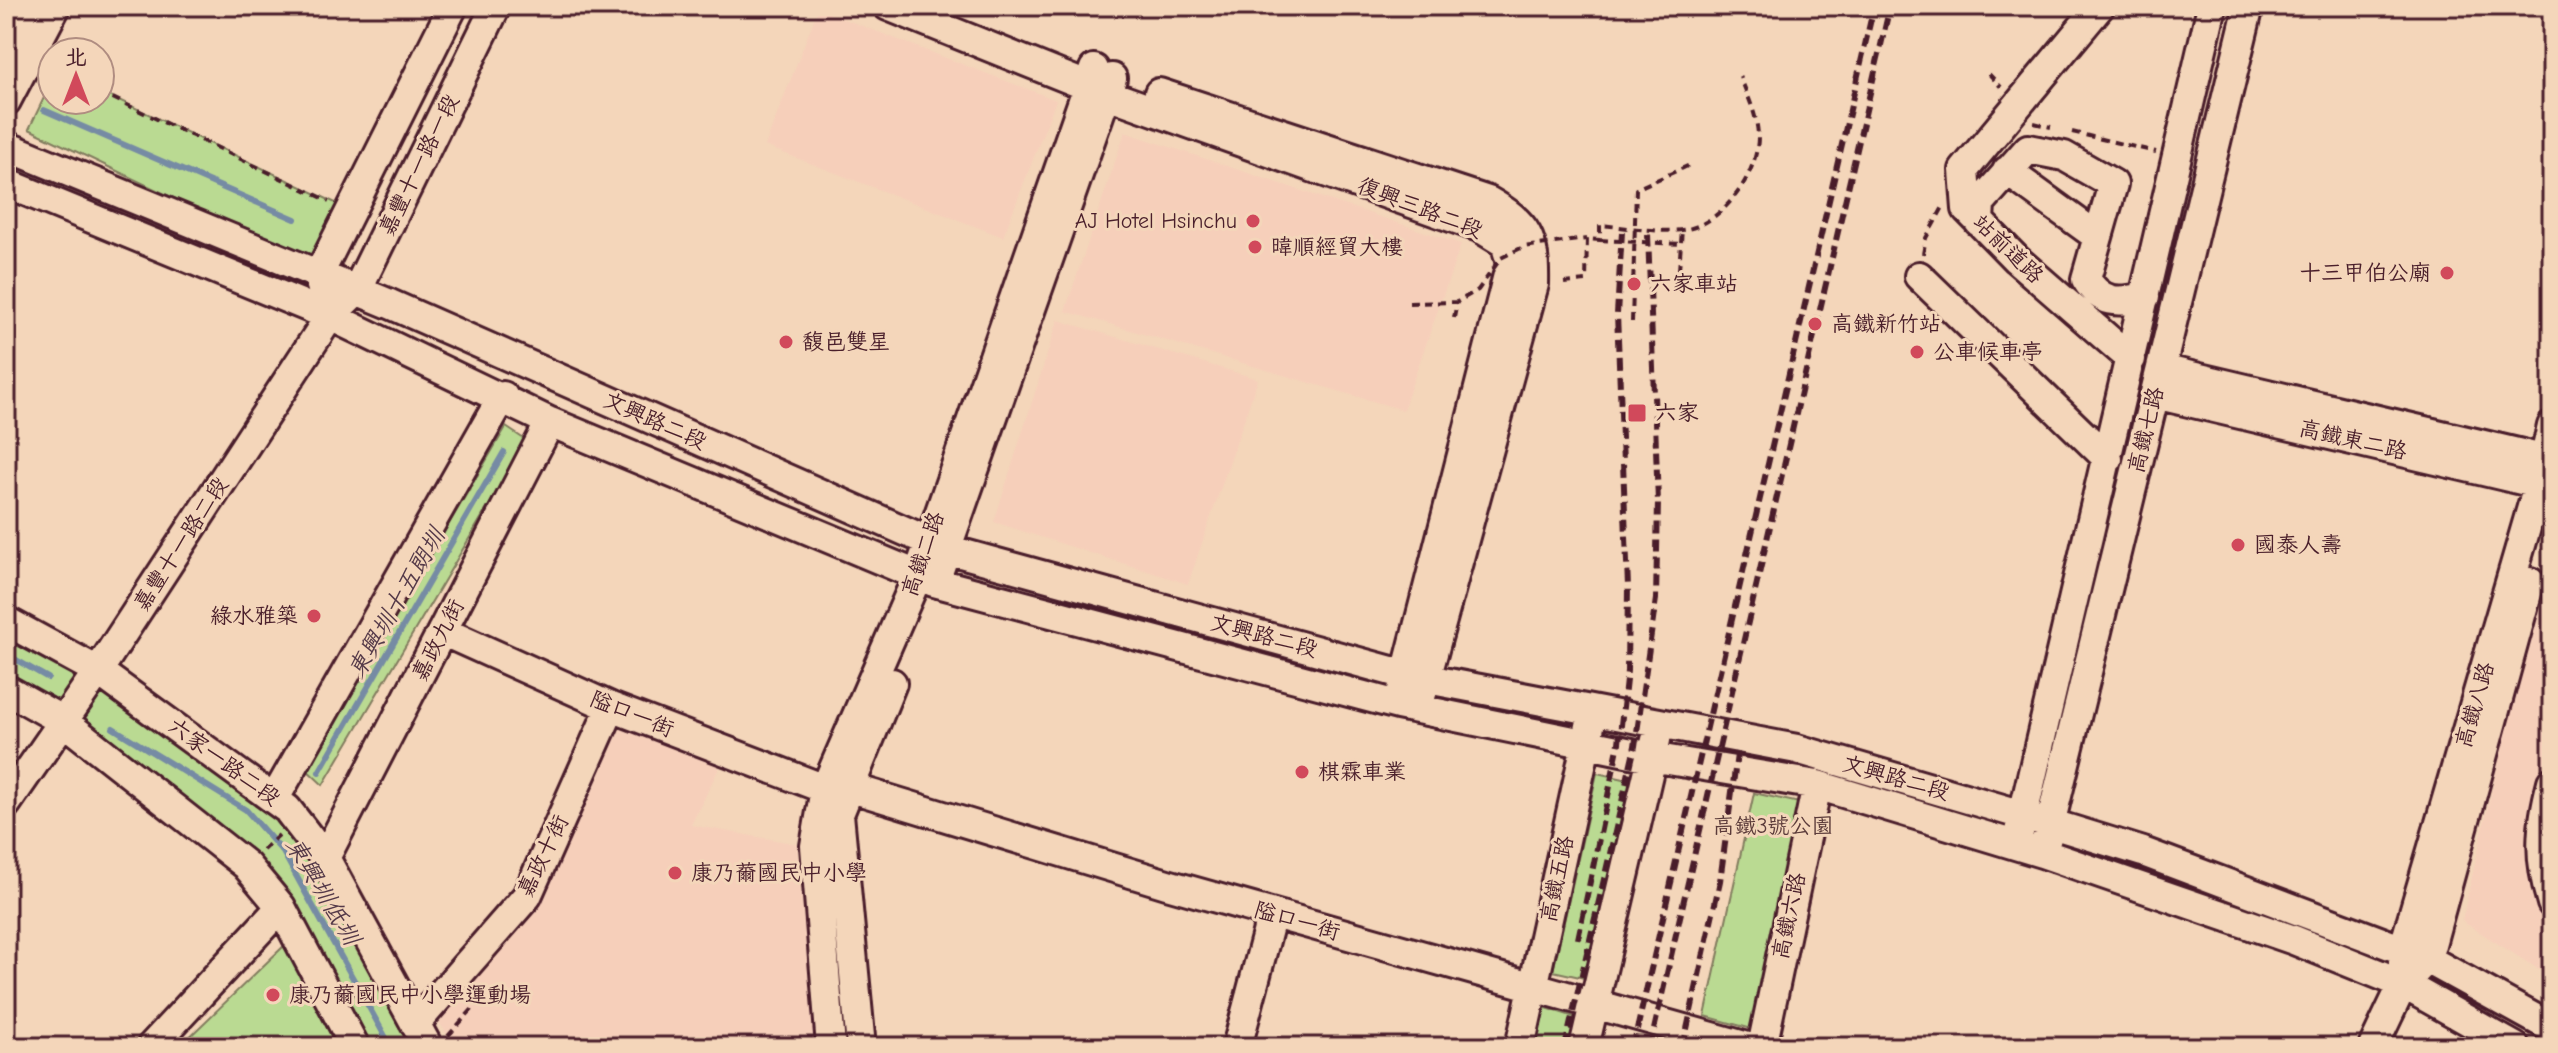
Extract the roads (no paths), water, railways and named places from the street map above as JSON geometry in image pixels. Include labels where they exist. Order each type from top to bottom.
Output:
[{"type":"street","points":[[6,57],[33,6]]},
{"type":"street","points":[[6,101],[56,6]]},
{"type":"street","name":"嘉豐十一路一段","points":[[318,276],[453,6]]},
{"type":"street","name":"嘉豐十一路一段","points":[[330,316],[357,290],[496,6]]},
{"type":"street","name":"復興三路二段","points":[[888,6],[1100,81],[1488,201],[1524,226],[1535,252],[1534,284],[1408,707]]},
{"type":"street","name":"復興三路二段","points":[[936,6],[1100,81]]},
{"type":"street","name":"站前道路","points":[[2100,6],[1964,170],[1967,209],[2038,278],[2131,359]]},
{"type":"street","name":"高鐵七路","points":[[2015,844],[2108,459],[2212,6]]},
{"type":"street","name":"高鐵七路","points":[[2042,853],[2249,6]]},
{"type":"street","name":"高鐵二路","points":[[831,1047],[815,846],[836,788],[926,578],[1100,81]]},
{"type":"street","name":"文興路二段","points":[[6,146],[357,290],[936,545],[1416,676],[1797,749],[2023,815],[2143,852],[2415,955],[2552,1028]]},
{"type":"street","points":[[1979,222],[1980,203],[2028,149],[2064,156],[2113,184],[2086,279],[2095,293],[2106,301],[2145,297]]},
{"type":"street","points":[[2007,171],[2098,237]]},
{"type":"street","name":"文興路二段","points":[[6,183],[330,316],[503,396],[550,422],[926,578],[1408,707],[1651,757],[1817,785],[2015,844],[2294,940],[2403,984],[2515,1047]]},
{"type":"street","points":[[318,276],[330,316]]},
{"type":"street","points":[[1919,276],[2108,459]]},
{"type":"street","points":[[2038,278],[2071,282],[2086,279]]},
{"type":"street","name":"嘉豐十一路二段","points":[[6,804],[98,671],[330,316]]},
{"type":"street","name":"高鐵東二路","points":[[2158,382],[2548,479]]},
{"type":"street","points":[[275,798],[503,396]]},
{"type":"street","name":"嘉政九街","points":[[325,858],[550,422]]},
{"type":"street","name":"高鐵八路","points":[[2373,1047],[2415,955],[2548,479],[2552,426]]},
{"type":"street","name":"六家一路二段","points":[[6,621],[98,671],[275,798],[296,819],[325,858],[421,1036]]},
{"type":"street","name":"隘口一街","points":[[442,631],[611,707],[836,788],[1748,1047]]},
{"type":"street","points":[[6,689],[63,721],[246,865],[281,907],[355,1047]]},
{"type":"street","name":"嘉政十街","points":[[421,1036],[527,896],[611,707]]},
{"type":"street","name":"高鐵五路","points":[[1520,1047],[1593,710]]},
{"type":"street","points":[[1584,1047],[1661,724]]},
{"type":"street","points":[[2552,782],[2540,824],[2543,874],[2552,903]]},
{"type":"street","name":"高鐵六路","points":[[1762,1047],[1817,785]]},
{"type":"street","name":"高鐵二路","points":[[836,788],[861,1047]]},
{"type":"street","points":[[151,1047],[281,907]]},
{"type":"street","points":[[1237,1047],[1272,914]]},
{"type":"waterway","name":"東興圳十五朗圳","points":[[58,116],[295,219]]},
{"type":"waterway","name":"東興圳十五朗圳","points":[[319,772],[504,452]]},
{"type":"waterway","name":"東興圳低圳","points":[[6,654],[48,678]]},
{"type":"waterway","name":"東興圳低圳","points":[[113,728],[246,810],[283,852],[391,1047]]},
{"type":"railway","points":[[1633,1047],[1874,6]]},
{"type":"railway","points":[[1650,1047],[1890,6]]},
{"type":"railway","points":[[1578,939],[1619,743],[1627,671],[1628,587],[1617,314],[1622,232]]},
{"type":"railway","points":[[1565,1047],[1635,746],[1656,599],[1658,502],[1648,234]]},
{"type":"railway","points":[[1683,1047],[1720,881],[1738,747]]},
{"type":"place","name":"AJ Hotel Hsinchu","points":[[1253,221]]},
{"type":"place","name":"暐順經貿大樓","points":[[1255,247]]},
{"type":"place","name":"十三甲伯公廟","points":[[2447,273]]},
{"type":"place","name":"六家車站","points":[[1634,284]]},
{"type":"place","name":"高鐵新竹站","points":[[1815,324]]},
{"type":"place","name":"馥邑雙星","points":[[786,342]]},
{"type":"place","name":"公車候車亭","points":[[1917,352]]},
{"type":"place","name":"六家","points":[[1637,413]]},
{"type":"place","name":"國泰人壽","points":[[2238,545]]},
{"type":"place","name":"綠水雅築","points":[[314,616]]},
{"type":"place","name":"棋霖車業","points":[[1302,772]]},
{"type":"place","name":"康乃薾國民中小學","points":[[675,873]]},
{"type":"place","name":"康乃薾國民中小學運動場","points":[[273,995]]},
{"type":"park label","name":"高鐵3號公園","points":[[1773,826]]}]
